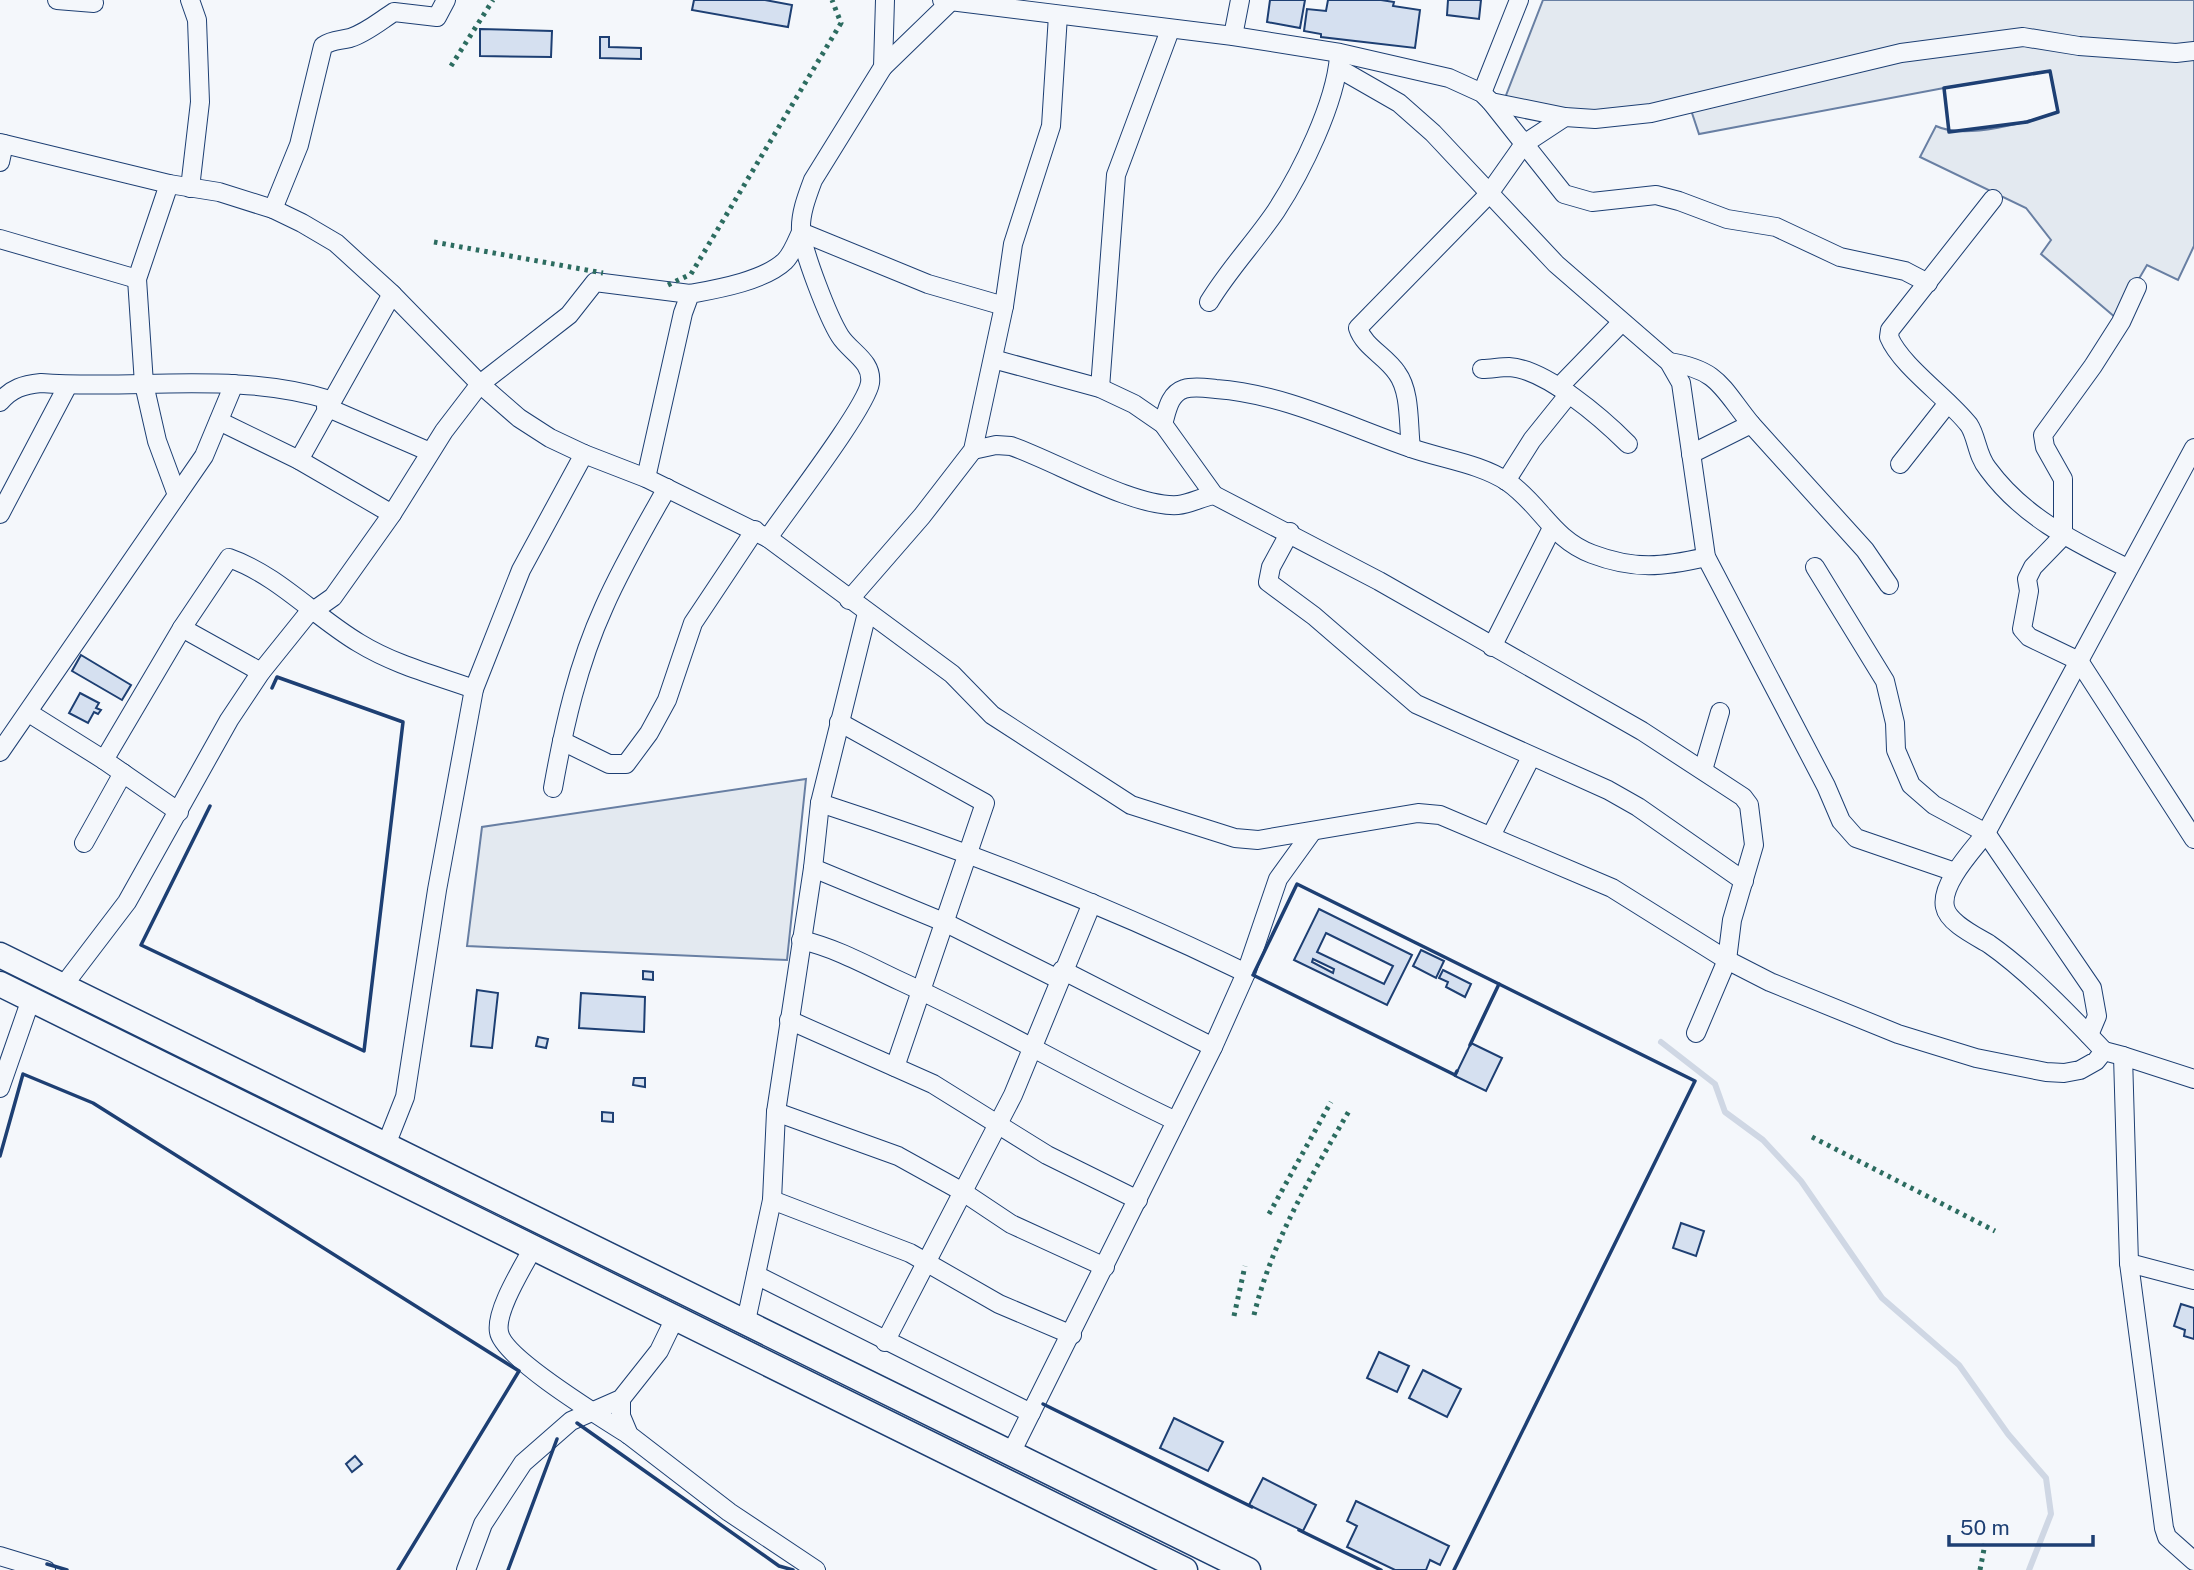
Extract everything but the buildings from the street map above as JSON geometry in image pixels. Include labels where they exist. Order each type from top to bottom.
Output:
[{"type":"street","points":[[57,0],[94,3]]},
{"type":"street","points":[[190,0],[197,20],[200,102],[190,188]]},
{"type":"street","points":[[273,209],[299,145],[323,46],[332,39],[348,38],[365,31],[394,12],[437,17],[446,0]]},
{"type":"street","points":[[883,67],[885,0]]},
{"type":"street","points":[[1233,36],[1240,0]]},
{"type":"street","points":[[1486,98],[1520,0]]},
{"type":"street","points":[[63,986],[127,902],[229,720],[261,672],[314,608],[333,597],[392,514],[430,452],[480,384],[569,315],[595,282],[690,294],[737,285],[785,262],[801,232],[805,200],[813,180],[883,67],[946,1],[1062,10],[1170,30],[1233,36],[1339,60],[1450,78],[1486,98],[1565,117],[1595,119],[1651,113],[1901,53],[1989,39],[2022,37],[2079,47],[2176,53],[2194,51]]},
{"type":"street","points":[[849,600],[922,516],[973,450],[1004,306],[1013,244],[1051,126],[1062,10]]},
{"type":"street","points":[[1100,388],[1116,175],[1170,30]]},
{"type":"street","points":[[1339,60],[1399,103],[1433,133],[1488,195],[1556,264],[1669,362],[1681,383],[1706,557],[1848,832],[1892,851],[1955,872]]},
{"type":"street","points":[[1209,302],[1228,271],[1286,194],[1321,122],[1339,60]]},
{"type":"street","points":[[1486,98],[1564,194],[1578,200],[1592,202],[1656,195],[1727,219],[1776,227],[1840,257],[1905,271],[1928,283]]},
{"type":"street","points":[[1411,448],[1404,387],[1399,375],[1362,337],[1358,328],[1488,195],[1524,144],[1565,117]]},
{"type":"street","points":[[2,150],[219,192],[273,209],[335,243],[392,294],[480,384],[519,418],[584,454],[646,478],[761,534],[951,674],[992,715],[1131,805],[1236,838],[1258,840],[1428,813],[1491,836],[1612,888],[1727,960],[1770,982],[1898,1034],[1976,1058],[2064,1073],[2096,1061],[2104,1051]]},
{"type":"street","points":[[169,184],[137,279],[144,384],[157,441],[177,495]]},
{"type":"street","points":[[1993,199],[1890,330],[1889,337],[1970,427],[1976,451],[2006,491],[2025,510],[2063,536],[2127,568]]},
{"type":"street","points":[[801,232],[928,284],[1004,306]]},
{"type":"street","points":[[562,741],[609,764],[626,764],[649,733],[667,701],[694,623],[868,392],[870,382],[867,365],[841,337],[829,312],[801,232]]},
{"type":"street","points":[[0,239],[137,279]]},
{"type":"street","points":[[2137,287],[2121,322],[2043,435],[2045,447],[2063,479],[2063,536],[2033,567],[2027,579],[2029,591],[2022,629],[2029,637],[2079,662],[2193,833]]},
{"type":"street","points":[[299,460],[392,294]]},
{"type":"street","points":[[646,478],[683,313],[690,294]]},
{"type":"street","points":[[1506,481],[1564,391],[1621,323]]},
{"type":"street","points":[[993,359],[1100,388],[1163,424],[1214,495],[1290,532],[1642,731],[1737,792],[1749,805],[1754,845],[1732,920],[1727,960],[1696,1033]]},
{"type":"street","points":[[1669,362],[1697,367],[1710,374],[1751,424],[1865,550],[1889,585]]},
{"type":"street","points":[[1482,369],[1512,367],[1564,391],[1608,424],[1628,444]]},
{"type":"street","points":[[0,752],[204,456],[234,384]]},
{"type":"street","points":[[0,402],[10,392],[24,385],[234,384],[296,391],[430,452]]},
{"type":"street","points":[[0,514],[68,385]]},
{"type":"street","points":[[1163,424],[1171,399],[1185,389],[1240,391],[1278,398],[1411,448],[1479,468],[1506,481],[1528,498],[1568,543],[1637,567],[1706,557]]},
{"type":"street","points":[[1900,464],[1948,403]]},
{"type":"street","points":[[219,421],[299,460],[392,514]]},
{"type":"street","points":[[1691,454],[1751,424]]},
{"type":"street","points":[[973,450],[996,445],[1011,446],[1111,488],[1157,503],[1181,505],[1214,495]]},
{"type":"street","points":[[2194,448],[1986,833],[1955,872],[1944,899],[1945,909],[1954,920],[1998,951],[2104,1051],[2194,1079]]},
{"type":"street","points":[[386,1144],[405,1097],[412,1064],[437,890],[474,689],[521,570],[584,454]]},
{"type":"street","points":[[553,788],[562,741],[587,650],[604,607],[667,488]]},
{"type":"street","points":[[1492,647],[1552,528]]},
{"type":"street","points":[[1290,532],[1268,576],[1268,582],[1314,616],[1416,704],[1531,757],[1578,775],[1638,807],[1744,881]]},
{"type":"street","points":[[104,760],[227,558],[270,580],[314,608],[358,643],[391,660],[474,689]]},
{"type":"street","points":[[1815,567],[1885,681],[1895,723],[1896,750],[1911,786],[1934,805],[1986,833],[2092,988],[2097,1016],[2089,1035]]},
{"type":"street","points":[[746,1321],[772,1200],[776,1112],[813,868],[820,803],[867,613]]},
{"type":"street","points":[[182,628],[261,672]]},
{"type":"street","points":[[1703,770],[1720,712]]},
{"type":"street","points":[[29,713],[179,812]]},
{"type":"street","points":[[839,722],[984,800],[985,806],[895,1067]]},
{"type":"street","points":[[1491,836],[1531,757]]},
{"type":"street","points":[[84,843],[123,774]]},
{"type":"street","points":[[820,803],[1092,903],[1246,973]]},
{"type":"street","points":[[1011,1453],[1213,1048],[1246,973],[1278,879],[1312,832]]},
{"type":"street","points":[[813,868],[946,923],[1213,1048]]},
{"type":"street","points":[[885,1342],[999,1125],[1092,903]]},
{"type":"street","points":[[801,940],[832,950],[922,991],[1091,1081],[1176,1121]]},
{"type":"street","points":[[0,955],[1248,1570]]},
{"type":"street","points":[[0,984],[1185,1570]]},
{"type":"street","points":[[0,1088],[31,999]]},
{"type":"street","points":[[789,1020],[933,1084],[1047,1155],[1138,1200]]},
{"type":"street","points":[[2123,1056],[2129,1263],[2164,1528],[2167,1537],[2194,1561]]},
{"type":"street","points":[[776,1112],[898,1156],[963,1192],[1011,1224],[1105,1268]]},
{"type":"street","points":[[772,1200],[928,1261],[999,1304],[1072,1335]]},
{"type":"street","points":[[533,1248],[502,1313],[499,1333],[503,1342],[523,1363],[629,1435],[729,1512],[816,1570]]},
{"type":"street","points":[[2129,1263],[2194,1280]]},
{"type":"street","points":[[756,1275],[1031,1413]]},
{"type":"street","points":[[466,1570],[483,1524],[496,1500],[523,1463],[571,1421],[621,1399],[659,1351],[675,1318]]},
{"type":"street","points":[[621,1399],[621,1416],[629,1435]]},
{"type":"street","points":[[0,1556],[46,1570]]},
{"type":"shaded area","points":[[1543,0],[2194,0],[2194,246],[2178,280],[2147,265],[2116,318],[2041,254],[2051,240],[2026,208],[1920,157],[1936,126],[1963,131],[1997,128],[2058,112],[2050,71],[1699,134],[1689,104],[1565,117],[1498,116]]},
{"type":"shaded area","points":[[806,779],[787,960],[467,946],[482,827]]},
{"type":"waterway","points":[[1661,1042],[1715,1084],[1725,1112],[1763,1140],[1801,1181],[1882,1298],[1959,1365],[2008,1434],[2046,1478],[2051,1514],[2029,1570]]},
{"type":"hedge","points":[[451,66],[493,0]]},
{"type":"hedge","points":[[668,285],[691,274],[841,23],[832,0]]},
{"type":"hedge","points":[[434,242],[603,273]]},
{"type":"hedge","points":[[1269,1214],[1331,1102]]},
{"type":"hedge","points":[[1254,1315],[1282,1235],[1349,1111]]},
{"type":"hedge","points":[[1812,1137],[1995,1231]]},
{"type":"hedge","points":[[1234,1316],[1245,1266]]},
{"type":"hedge","points":[[1980,1570],[1985,1544]]},
{"type":"wall","points":[[2050,71],[2058,112],[2027,122],[1949,132],[1944,88],[2050,71]]},
{"type":"wall","points":[[210,806],[141,945],[364,1051],[403,722],[277,677],[272,688]]},
{"type":"wall","points":[[1254,973],[1297,884],[1695,1081],[1454,1570]]},
{"type":"wall","points":[[1253,975],[1455,1075],[1457,1071]]},
{"type":"wall","points":[[1470,1045],[1499,984]]},
{"type":"wall","points":[[0,1156],[23,1074],[93,1103],[519,1371],[398,1570]]},
{"type":"wall","points":[[1043,1404],[1252,1507]]},
{"type":"wall","points":[[577,1423],[779,1566],[793,1570]]},
{"type":"wall","points":[[508,1570],[557,1439]]},
{"type":"wall","points":[[1299,1530],[1381,1570]]},
{"type":"wall","points":[[47,1564],[67,1570]]}]
